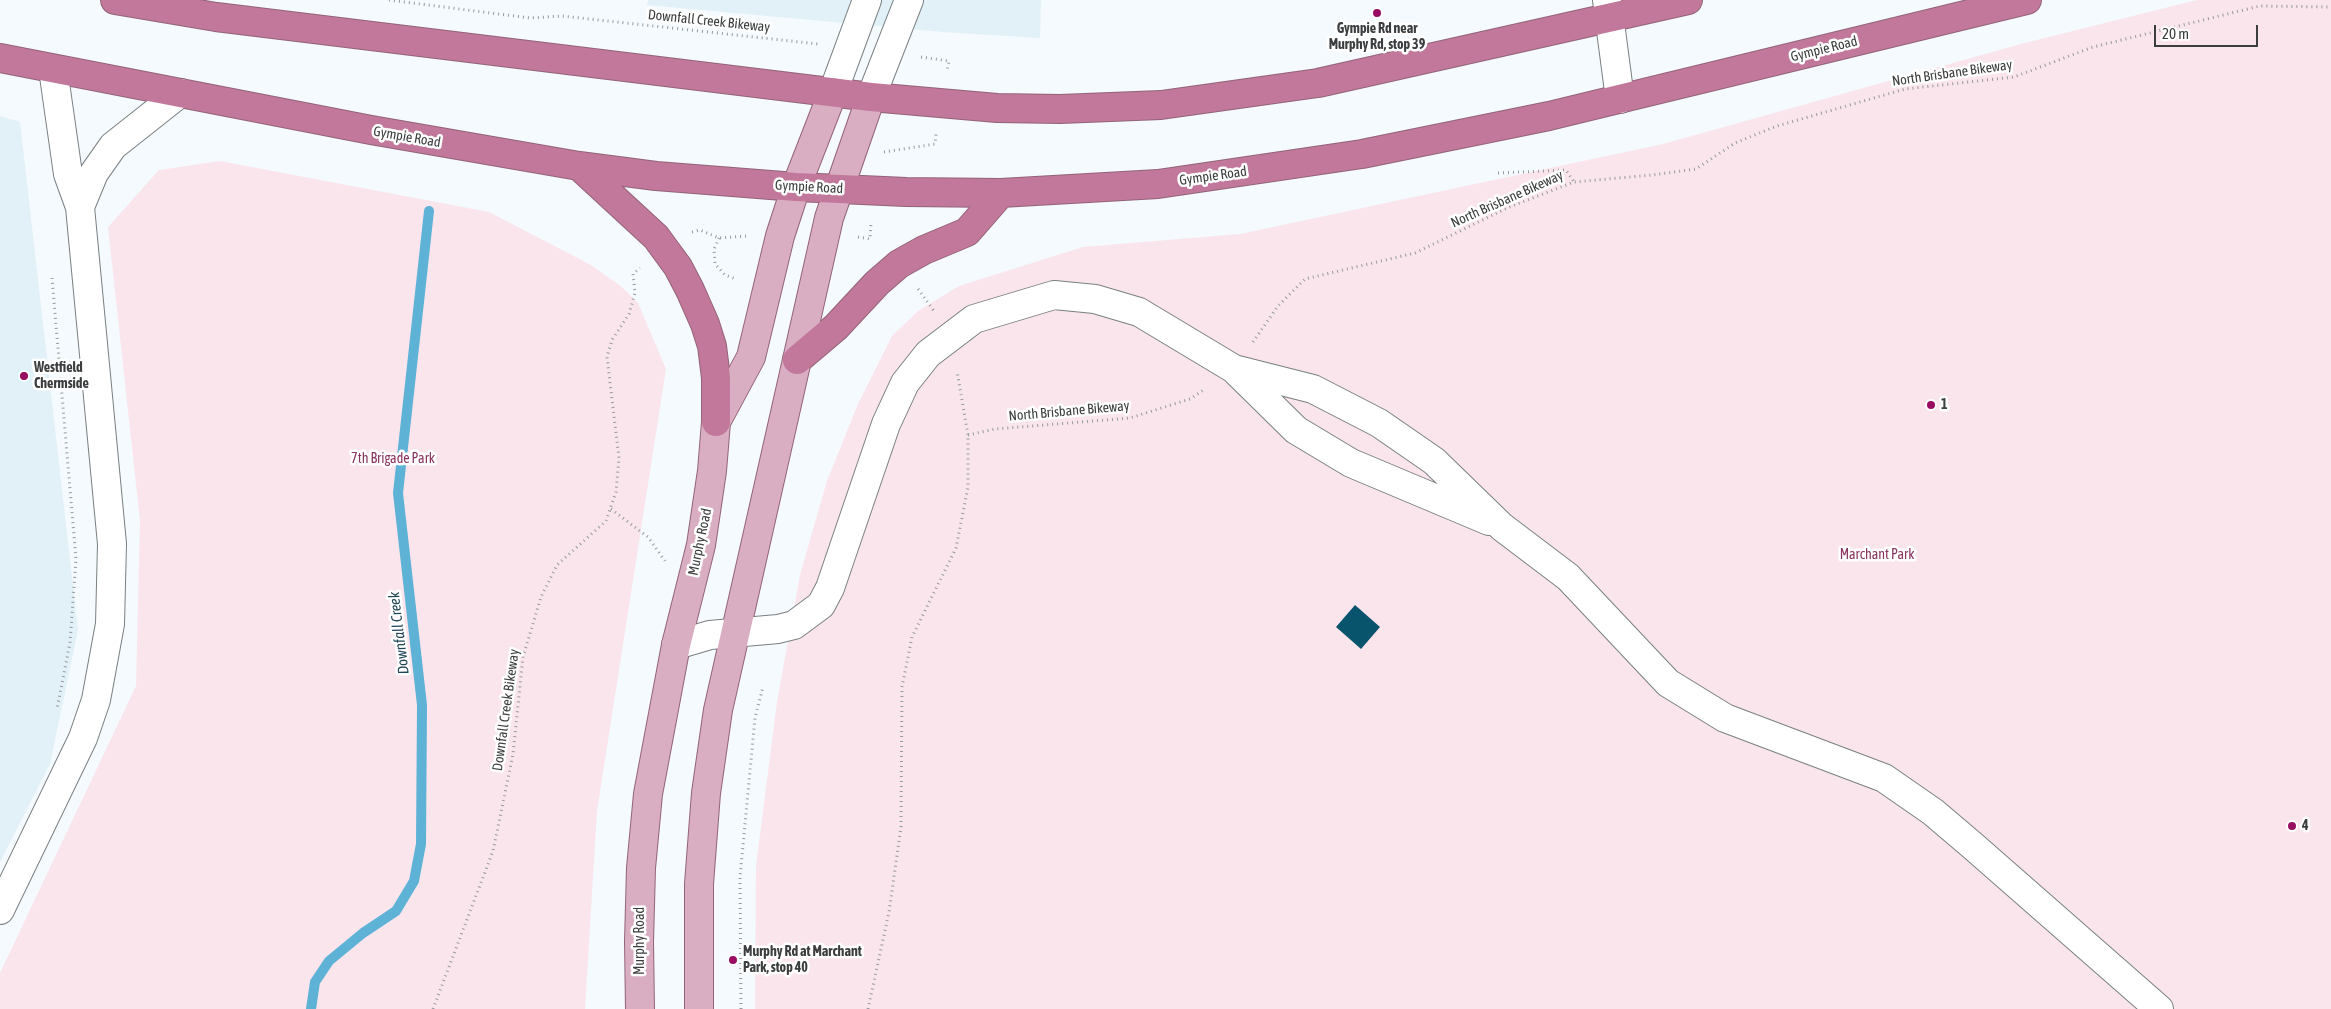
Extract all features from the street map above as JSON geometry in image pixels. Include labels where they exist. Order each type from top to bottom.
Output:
[{"type":"highway","points":[[115,0],[216,17],[871,97],[997,108],[1120,108],[1318,83],[1608,9],[1688,0]]},
{"type":"highway","name":"Gympie Road","points":[[0,58],[472,149],[579,166],[656,176],[796,187],[1000,194],[1158,184],[1362,154],[1468,134],[2027,0]]},
{"type":"highway","points":[[579,166],[656,237],[678,267],[706,324],[712,346],[716,378],[716,422]]},
{"type":"highway","points":[[797,360],[836,327],[877,283],[899,264],[924,250],[967,232],[1000,194]]},
{"type":"main road","name":"Murphy Road","points":[[640,1009],[641,868],[648,794],[676,645],[706,511],[716,422],[751,357],[780,236],[796,187],[833,92]]},
{"type":"main road","points":[[699,1009],[699,884],[706,793],[718,710],[797,360],[838,189],[871,97]]},
{"type":"street","points":[[833,92],[867,0]]},
{"type":"street","points":[[871,97],[908,0]]},
{"type":"street","points":[[1608,9],[1620,99]]},
{"type":"street","points":[[0,910],[83,738],[96,700],[110,624],[112,544],[80,206],[68,174],[53,69]]},
{"type":"street","points":[[80,206],[94,174],[113,146],[180,93]]},
{"type":"street","points":[[676,645],[710,635],[778,630],[794,625],[820,605],[830,588],[886,424],[905,383],[928,354],[974,319],[1054,295],[1095,299],[1139,312],[1234,370],[1296,430],[1351,463],[1502,527]]},
{"type":"street","points":[[1234,370],[1313,389],[1379,423],[1434,461],[1502,527],[1568,576],[1668,683],[1725,718],[1884,778],[1933,812],[2159,1009]]},
{"type":"path","name":"Downfall Creek Bikeway","points":[[389,0],[530,18],[562,16],[818,44]]},
{"type":"path","name":"North Brisbane Bikeway","points":[[968,435],[995,429],[1130,418],[1190,399],[1234,370],[1278,306],[1306,279],[1415,253],[1507,208],[1574,182],[1696,169],[1735,143],[1778,126],[1896,91],[2014,78],[2093,47],[2260,6],[2331,7]]},
{"type":"path","points":[[920,57],[949,61],[947,74]]},
{"type":"path","points":[[881,153],[935,144],[937,130]]},
{"type":"path","points":[[1498,173],[1566,170],[1574,182]]},
{"type":"path","points":[[851,236],[870,239],[872,223]]},
{"type":"path","points":[[686,235],[700,230],[719,238],[753,236]]},
{"type":"path","points":[[719,238],[714,249],[713,258],[719,269],[730,277],[767,290]]},
{"type":"path","name":"Downfall Creek Bikeway","points":[[433,1009],[493,851],[513,754],[524,657],[541,597],[558,565],[606,521],[616,492],[619,458],[607,357],[612,340],[629,314],[635,292],[633,274],[644,264]]},
{"type":"path","points":[[52,272],[76,559],[70,643],[56,715]]},
{"type":"path","points":[[868,1009],[889,912],[901,827],[902,687],[912,637],[956,548],[968,486],[968,435],[951,335],[916,285]]},
{"type":"path","points":[[611,509],[648,537],[688,594]]},
{"type":"path","points":[[741,1009],[740,877],[754,718],[764,687]]},
{"type":"shaded area","points":[[648,0],[1041,0],[1040,38],[943,32],[647,5]]},
{"type":"shaded area","name":"Westfield Chermside","points":[[0,116],[20,122],[78,630],[50,764],[0,862]]},
{"type":"green space","name":"Marchant Park","points":[[2197,0],[2331,0],[2331,1009],[755,1009],[756,866],[777,702],[800,575],[827,481],[858,404],[892,336],[918,311],[959,286],[1083,247],[1240,234],[1663,144],[2021,44]]},
{"type":"green space","name":"7th Brigade Park","points":[[220,161],[489,212],[591,265],[622,287],[638,303],[666,369],[597,811],[585,1009],[0,1009],[0,973],[136,686],[140,521],[108,227],[159,170]]},
{"type":"building","points":[[1355,605],[1380,627],[1361,649],[1336,627]]},
{"type":"waterway","name":"Downfall Creek","points":[[311,1009],[315,982],[329,961],[363,933],[396,911],[414,881],[421,844],[422,705],[398,493],[429,211]]},
{"type":"place","name":"Gympie Rd near Murphy Rd, stop 39","points":[[1377,13]]},
{"type":"place","name":"Westfield Chermside","points":[[24,376]]},
{"type":"place","name":"1","points":[[1931,405]]},
{"type":"place","name":"4","points":[[2292,826]]},
{"type":"place","name":"Murphy Rd at Marchant Park, stop 40","points":[[733,960]]}]
